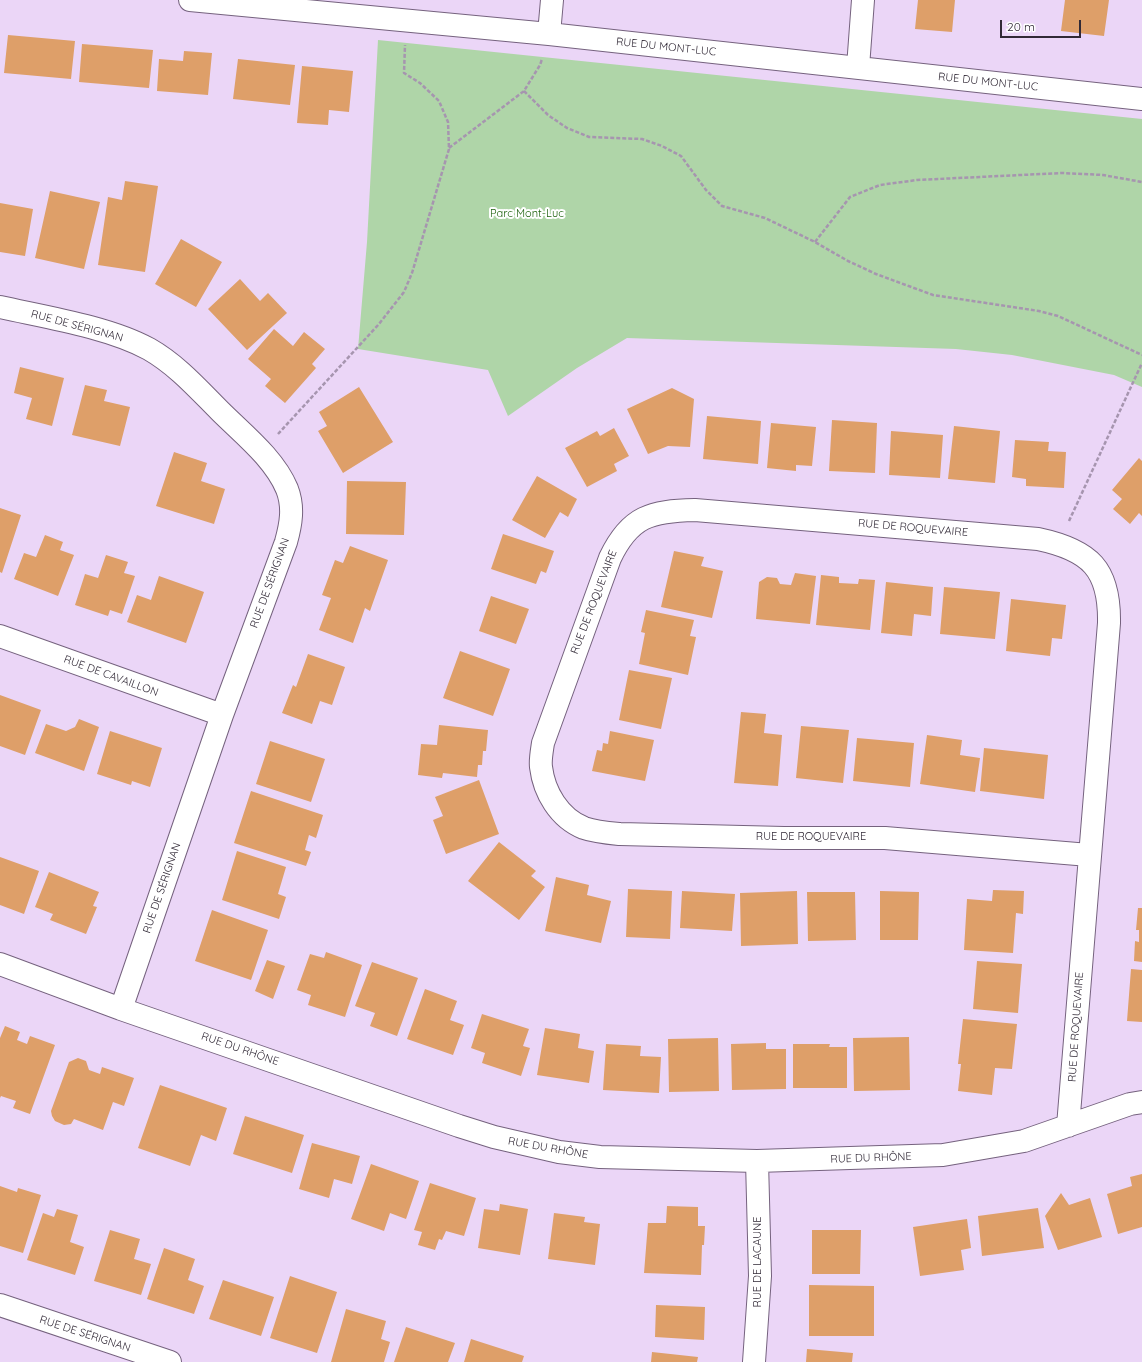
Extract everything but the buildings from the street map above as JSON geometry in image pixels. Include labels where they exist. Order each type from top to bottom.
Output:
[{"type":"street","name":"RUE DU MONT-LUC","points":[[190,0],[229,2],[406,22],[549,34],[1142,99]]},
{"type":"street","points":[[549,34],[552,0]]},
{"type":"street","points":[[858,67],[862,0]]},
{"type":"street","name":"RUE DE SÉRIGNAN","points":[[0,307],[119,336],[148,349],[174,365],[261,452],[279,473],[287,490],[291,507],[291,525],[222,715],[121,1009]]},
{"type":"street","name":"RUE DE ROQUEVAIRE","points":[[1068,1126],[1109,603],[1105,584],[1095,566],[1078,551],[1059,543],[1038,539],[695,510],[668,510],[650,515],[632,525],[619,539],[610,558],[552,714],[543,743],[540,766],[545,787],[555,804],[567,818],[583,828],[601,832],[784,838],[885,838],[1089,855]]},
{"type":"street","name":"RUE DE CAVAILLON","points":[[0,636],[222,715]]},
{"type":"street","name":"RUE DU RHÔNE","points":[[0,964],[121,1009],[459,1126],[528,1146],[559,1152],[600,1157],[757,1161],[943,1156],[1024,1141],[1130,1104],[1142,1102]]},
{"type":"street","name":"RUE DE LACAUNE","points":[[754,1362],[760,1276],[757,1161]]},
{"type":"street","name":"RUE DE SÉRIGNAN","points":[[0,1305],[170,1362]]},
{"type":"path","points":[[261,452],[358,349],[404,292],[412,273],[449,149],[448,122],[439,101],[420,83],[404,73],[406,22]]},
{"type":"path","points":[[449,149],[524,90],[540,65],[549,34]]},
{"type":"path","points":[[524,90],[548,114],[567,128],[589,137],[642,139],[662,146],[681,156],[706,190],[722,206],[765,218],[815,242],[848,261],[910,288],[957,300],[1039,311],[1058,316],[1142,355]]},
{"type":"path","points":[[815,242],[850,197],[880,184],[917,180],[1062,173],[1103,174],[1142,182]]},
{"type":"path","points":[[1059,543],[1142,363]]},
{"type":"green space","name":"Parc Mont-Luc","points":[[378,40],[1142,119],[1142,387],[1114,375],[1012,355],[956,349],[627,338],[577,368],[508,416],[488,370],[358,349],[367,242]]}]
